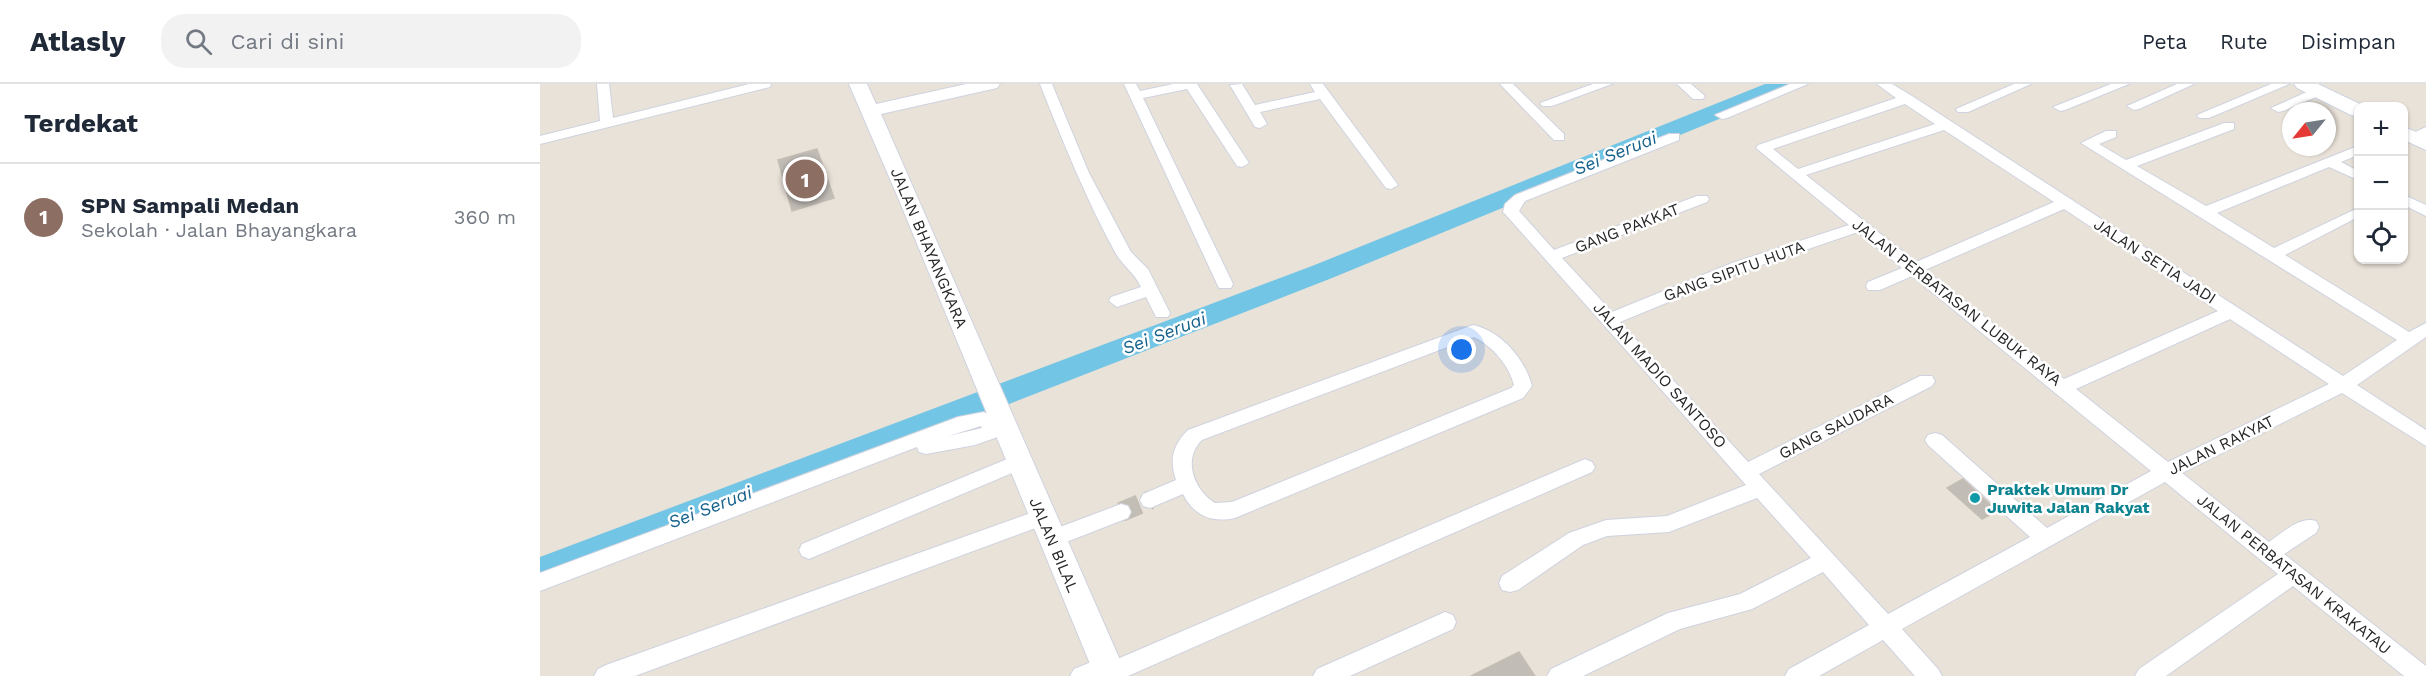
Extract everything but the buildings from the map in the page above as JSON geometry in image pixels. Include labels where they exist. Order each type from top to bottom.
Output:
[{"type":"main road","name":"JALAN BHAYANGKARA","points":[[858,84],[868,111],[910,200],[1000,423]]},
{"type":"main road","points":[[868,111],[991,84]]},
{"type":"main road","points":[[2310,88],[2354,109]]},
{"type":"main road","name":"JALAN BILAL","points":[[1000,423],[1046,528],[1102,673]]},
{"type":"street","points":[[603,84],[607,124]]},
{"type":"street","points":[[540,140],[607,124],[724,89],[765,84]]},
{"type":"street","points":[[1047,84],[1082,173],[1125,255],[1140,269],[1162,313]]},
{"type":"street","points":[[1225,284],[1132,90],[1191,84],[1242,163]]},
{"type":"street","points":[[1506,84],[1559,137]]},
{"type":"street","points":[[1589,84],[1548,100],[1606,84]]},
{"type":"street","points":[[1722,115],[1802,84]]},
{"type":"street","name":"JALAN SETIA JADI","points":[[1883,84],[2426,439]]},
{"type":"street","points":[[1963,109],[2025,84]]},
{"type":"street","points":[[2060,107],[2123,84]]},
{"type":"street","points":[[2134,106],[2188,84]]},
{"type":"street","points":[[2204,115],[2283,84]]},
{"type":"street","points":[[1236,86],[1260,124]]},
{"type":"street","points":[[2278,108],[2310,88]]},
{"type":"street","points":[[1252,110],[1319,89],[1391,185]]},
{"type":"street","points":[[1906,99],[1772,145],[1802,172],[1946,125]]},
{"type":"street","points":[[2125,165],[2229,126]]},
{"type":"street","points":[[2111,134],[2088,143],[2205,212],[2408,339]]},
{"type":"street","name":"JALAN MADIO SANTOSO","points":[[1674,137],[1520,198],[1511,207],[1514,217],[1747,471],[1930,676]]},
{"type":"street","name":"JALAN PERBATASAN LUBUK RAYA","points":[[1762,148],[1802,172],[1860,226],[2062,387],[2232,312]]},
{"type":"street","points":[[2205,212],[2354,152]]},
{"type":"street","points":[[2330,162],[2354,174]]},
{"type":"street","name":"GANG PAKKAT","points":[[1551,257],[1702,199]]},
{"type":"street","points":[[2408,202],[2426,211]]},
{"type":"street","points":[[1874,286],[2065,203]]},
{"type":"street","points":[[2273,255],[2354,214]]},
{"type":"street","name":"GANG SIPITU HUTA","points":[[1609,320],[1738,267],[1860,226]]},
{"type":"street","points":[[1117,301],[1150,290]]},
{"type":"street","name":"JALAN RAKYAT","points":[[1797,676],[2168,471],[2343,385],[2426,329]]},
{"type":"street","points":[[1478,331],[1491,336],[1522,379],[1523,386],[1517,393],[1235,510],[1222,512],[1206,509],[1195,498],[1188,483],[1181,464],[1181,455],[1195,435],[1468,333],[1478,331]]},
{"type":"street","name":"GANG SAUDARA","points":[[1747,471],[1926,381]]},
{"type":"street","name":"JALAN PERBATASAN KRAKATAU","points":[[2062,387],[2421,676]]},
{"type":"street","points":[[540,582],[687,524],[965,422],[984,419],[1000,423]]},
{"type":"street","points":[[851,477],[935,444],[975,438],[1000,423]]},
{"type":"street","points":[[1935,440],[2045,538]]},
{"type":"street","points":[[809,550],[1019,462]]},
{"type":"street","points":[[1102,673],[1585,467]]},
{"type":"street","points":[[1150,500],[1188,483]]},
{"type":"street","points":[[1509,583],[1576,539],[1606,528],[1669,524],[1717,503],[1761,488]]},
{"type":"street","points":[[606,676],[1046,528],[1121,512]]},
{"type":"street","points":[[2268,553],[2309,527]]},
{"type":"street","points":[[1559,676],[1676,620],[1744,602],[1827,560]]},
{"type":"street","points":[[2147,676],[2294,574]]},
{"type":"street","points":[[1325,676],[1445,622]]},
{"type":"waterway","name":"Sei Seruai","points":[[540,572],[1322,272],[1784,84]]},
{"type":"tunnel","points":[[1121,512],[1150,500]]},
{"type":"place","name":"SPN Sampali Medan","points":[[805,179]]},
{"type":"place","name":"Praktek Umum Dr Juwita Jalan Rakyat","points":[[1975,498]]}]
